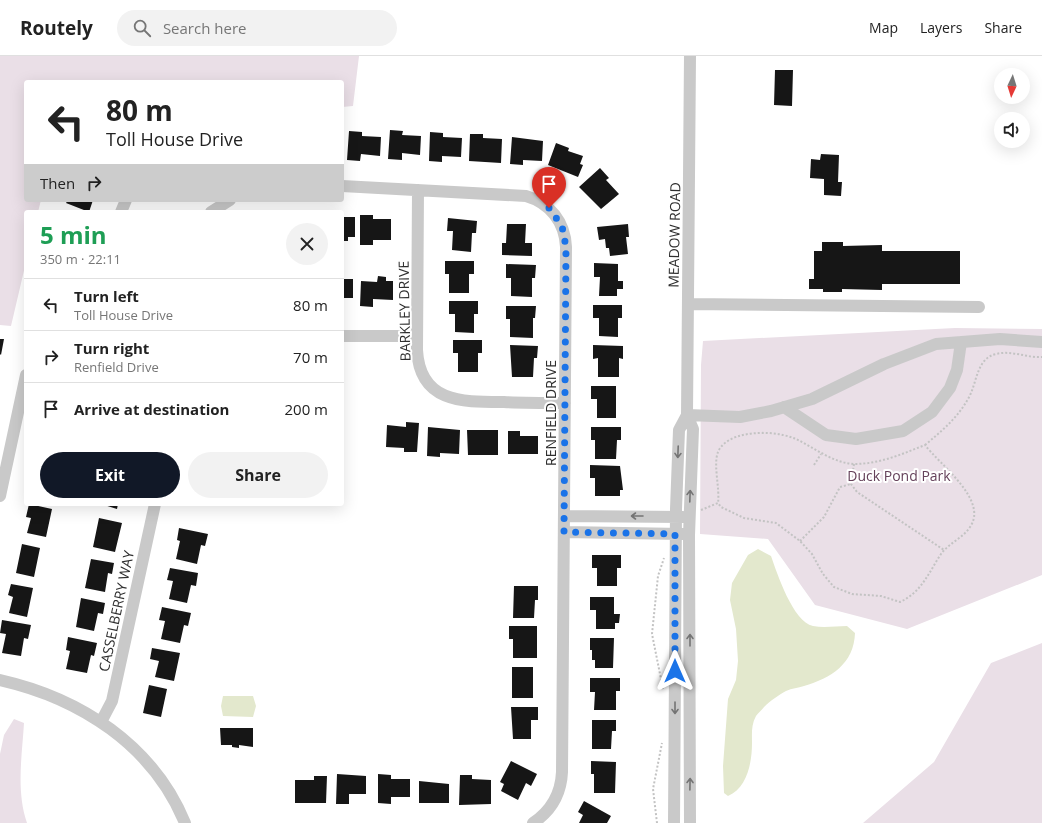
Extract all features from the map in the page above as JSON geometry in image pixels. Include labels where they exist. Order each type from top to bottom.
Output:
[{"type":"street","name":"MEADOW ROAD","points":[[690,56],[687,414],[693,429],[689,535],[690,823]]},
{"type":"street","name":"RENFIELD DRIVE","points":[[344,186],[526,196],[542,203],[558,218],[565,234],[562,777],[558,792],[551,806],[533,823]]},
{"type":"street","name":"BARKLEY DRIVE","points":[[418,190],[417,336],[418,358],[421,371],[432,386],[446,397],[468,402],[565,403]]},
{"type":"street","points":[[212,207],[225,202]]},
{"type":"street","points":[[688,304],[979,307]]},
{"type":"street","points":[[344,336],[417,336]]},
{"type":"street","points":[[687,414],[740,417],[784,407],[812,399],[884,364],[936,344],[1000,338],[1042,342]]},
{"type":"street","points":[[784,407],[826,434],[856,439],[903,431],[932,412],[950,388],[958,370],[961,342]]},
{"type":"street","points":[[0,496],[24,390]]},
{"type":"street","name":"MEADOW ROAD","points":[[674,823],[675,534],[678,430],[687,414]]},
{"type":"street","name":"CASSELBERRY WAY","points":[[100,722],[111,702],[155,506]]},
{"type":"street","points":[[564,516],[690,517]]},
{"type":"street","points":[[564,532],[689,535]]},
{"type":"street","points":[[0,680],[51,695],[71,704],[125,740],[143,758],[167,790],[184,823]]},
{"type":"path","points":[[925,445],[958,480],[966,491],[975,509],[975,520],[969,529],[944,550],[930,574],[920,587],[910,597],[900,602],[881,596],[852,594],[834,587],[822,574],[812,554],[800,541],[776,523],[744,518],[721,507],[718,503],[718,452],[724,444],[735,437],[750,433],[788,436],[821,454],[854,464],[890,459],[925,445],[944,429],[959,413],[971,393],[983,362],[990,356],[1016,353],[1042,357]]},
{"type":"path","points":[[814,465],[821,454]]},
{"type":"path","points":[[851,484],[854,464]]},
{"type":"path","points":[[851,484],[862,495],[944,550]]},
{"type":"path","points":[[800,541],[824,517],[840,487],[851,484]]},
{"type":"path","points":[[701,510],[718,503]]},
{"type":"path","points":[[663,693],[652,634],[658,576],[666,552]]},
{"type":"path","points":[[657,823],[653,789],[663,738]]},
{"type":"green space","points":[[0,56],[359,56],[353,106],[344,107],[344,80],[24,80],[24,202],[40,202],[38,210],[24,210],[24,271],[11,326],[0,325]]},
{"type":"green space","name":"Duck Pond Park","points":[[955,328],[1042,329],[1042,575],[907,629],[815,605],[768,539],[700,534],[701,365],[703,341]]},
{"type":"green space","points":[[1042,643],[1042,823],[863,823],[934,762],[991,663]]},
{"type":"green space","points":[[14,719],[24,723],[21,786],[27,823],[0,823],[0,754],[4,735]]},
{"type":"shaded area","points":[[758,549],[771,556],[787,596],[799,616],[806,623],[817,627],[847,626],[855,633],[854,644],[846,661],[832,674],[814,683],[786,691],[764,707],[757,715],[754,719],[751,759],[747,774],[740,787],[728,796],[724,793],[723,766],[728,699],[736,680],[738,661],[736,629],[730,600],[732,583],[748,555]]},
{"type":"shaded area","points":[[223,696],[253,696],[256,706],[253,717],[223,716],[221,706]]},
{"type":"building","points":[[775,70],[793,70],[792,106],[774,105]]},
{"type":"building","points":[[390,130],[403,131],[402,135],[421,136],[420,155],[402,153],[402,160],[388,159]]},
{"type":"building","points":[[349,131],[362,132],[362,136],[381,137],[380,156],[361,154],[360,161],[347,160]]},
{"type":"building","points":[[430,132],[443,133],[443,137],[462,138],[461,157],[442,156],[442,162],[429,161]]},
{"type":"building","points":[[470,134],[483,134],[483,138],[502,139],[501,163],[469,161]]},
{"type":"building","points":[[512,137],[543,141],[542,161],[523,160],[523,165],[510,164]]},
{"type":"building","points":[[556,143],[569,148],[568,151],[583,156],[580,164],[583,165],[578,177],[548,165]]},
{"type":"building","points":[[821,154],[839,155],[838,182],[842,182],[841,196],[824,195],[824,179],[810,178],[811,159],[820,160]]},
{"type":"building","points":[[600,168],[609,178],[606,180],[619,194],[601,209],[579,187]]},
{"type":"building","points":[[92,202],[90,210],[84,210],[66,203]]},
{"type":"building","points":[[360,215],[373,215],[373,219],[391,219],[391,240],[373,240],[373,245],[360,245]]},
{"type":"building","points":[[344,217],[355,217],[355,237],[348,237],[348,241],[344,241]]},
{"type":"building","points":[[448,218],[477,221],[476,233],[472,233],[471,252],[452,250],[453,231],[447,231]]},
{"type":"building","points":[[507,224],[526,224],[525,243],[532,243],[532,256],[502,255],[502,243],[506,243]]},
{"type":"building","points":[[628,224],[629,237],[626,237],[628,254],[610,256],[609,248],[606,248],[605,239],[599,240],[597,227]]},
{"type":"building","points":[[822,242],[843,242],[843,246],[882,245],[882,251],[960,251],[960,284],[882,284],[882,290],[842,289],[842,292],[823,292],[823,289],[809,289],[809,279],[814,279],[814,251],[822,251]]},
{"type":"building","points":[[445,261],[474,261],[474,274],[469,274],[469,293],[449,293],[449,274],[445,274]]},
{"type":"building","points":[[594,263],[618,264],[618,281],[623,281],[623,289],[617,289],[617,296],[599,296],[600,277],[594,277]]},
{"type":"building","points":[[506,264],[536,265],[535,278],[532,278],[532,297],[511,296],[511,278],[506,278]]},
{"type":"building","points":[[378,276],[386,277],[386,281],[393,281],[393,300],[373,299],[373,307],[360,306],[361,281],[377,282]]},
{"type":"building","points":[[344,279],[353,279],[353,298],[344,298]]},
{"type":"building","points":[[449,301],[478,301],[478,314],[474,314],[474,333],[455,332],[455,314],[449,314]]},
{"type":"building","points":[[593,305],[622,305],[622,318],[618,318],[618,337],[599,336],[599,318],[593,318]]},
{"type":"building","points":[[506,306],[536,306],[535,318],[533,318],[533,338],[510,337],[510,319],[506,319]]},
{"type":"building","points":[[0,339],[4,339],[1,355],[0,354]]},
{"type":"building","points":[[453,340],[482,340],[482,353],[478,353],[478,372],[458,372],[458,353],[453,353]]},
{"type":"building","points":[[510,345],[538,346],[537,358],[534,358],[533,377],[512,377]]},
{"type":"building","points":[[593,345],[623,346],[623,359],[619,358],[619,377],[598,377],[598,358],[593,359]]},
{"type":"building","points":[[591,386],[616,386],[616,418],[597,418],[597,399],[591,399]]},
{"type":"building","points":[[406,422],[419,423],[417,452],[404,452],[404,448],[386,447],[387,425],[406,427]]},
{"type":"building","points":[[428,427],[460,430],[459,454],[440,453],[440,457],[427,456]]},
{"type":"building","points":[[591,427],[621,427],[621,440],[617,440],[616,459],[595,459],[595,440],[591,440]]},
{"type":"building","points":[[467,430],[498,430],[498,455],[468,455]]},
{"type":"building","points":[[508,431],[520,431],[520,436],[538,436],[538,454],[508,454]]},
{"type":"building","points":[[590,465],[620,466],[623,490],[620,490],[620,496],[595,496],[595,478],[590,478]]},
{"type":"building","points":[[29,506],[38,506],[52,509],[46,537],[27,533],[31,518],[26,517]]},
{"type":"building","points":[[107,506],[118,506],[117,509]]},
{"type":"building","points":[[99,518],[122,523],[115,552],[93,547]]},
{"type":"building","points":[[179,528],[208,534],[205,546],[201,545],[197,564],[176,559],[180,541],[177,540]]},
{"type":"building","points":[[22,544],[40,548],[34,577],[16,573]]},
{"type":"building","points":[[592,555],[621,555],[621,568],[617,568],[617,586],[597,586],[597,568],[592,568]]},
{"type":"building","points":[[91,559],[114,563],[112,574],[108,573],[105,592],[85,588]]},
{"type":"building","points":[[170,568],[198,573],[196,586],[191,585],[187,603],[169,599],[173,581],[167,580]]},
{"type":"building","points":[[11,584],[33,588],[27,617],[9,613],[13,597],[8,595]]},
{"type":"building","points":[[514,586],[538,586],[538,600],[535,600],[534,618],[513,618]]},
{"type":"building","points":[[590,597],[614,597],[614,614],[620,614],[619,623],[615,623],[615,629],[596,629],[596,610],[590,610]]},
{"type":"building","points":[[81,598],[105,603],[103,614],[98,613],[94,631],[76,627]]},
{"type":"building","points":[[162,607],[191,613],[188,626],[184,625],[180,643],[161,639],[165,621],[159,620]]},
{"type":"building","points":[[2,620],[31,625],[28,639],[24,638],[21,656],[2,653],[6,634],[0,633]]},
{"type":"building","points":[[509,626],[537,626],[537,658],[513,658],[513,639],[509,639]]},
{"type":"building","points":[[68,637],[97,643],[94,656],[91,655],[87,673],[66,669],[70,651],[66,650]]},
{"type":"building","points":[[590,638],[614,638],[613,668],[595,668],[595,660],[592,660],[592,650],[590,650]]},
{"type":"building","points":[[152,648],[180,653],[174,681],[155,677],[159,661],[150,659]]},
{"type":"building","points":[[512,667],[533,667],[533,698],[512,698]]},
{"type":"building","points":[[590,678],[620,678],[620,691],[616,691],[616,710],[594,710],[595,692],[590,692]]},
{"type":"building","points":[[149,685],[167,689],[161,717],[143,713]]},
{"type":"building","points":[[511,707],[538,707],[538,720],[531,720],[531,739],[513,739]]},
{"type":"building","points":[[592,720],[616,720],[616,731],[612,731],[611,749],[592,749]]},
{"type":"building","points":[[220,728],[253,728],[253,747],[239,745],[239,748],[232,747],[232,745],[221,745]]},
{"type":"building","points":[[511,761],[537,774],[531,786],[526,783],[518,800],[501,791],[504,784],[500,782]]},
{"type":"building","points":[[591,761],[616,762],[615,793],[594,793],[594,774],[591,774]]},
{"type":"building","points":[[337,774],[366,776],[366,794],[349,794],[349,804],[336,804]]},
{"type":"building","points":[[378,774],[391,775],[391,779],[410,779],[410,797],[391,797],[391,804],[378,803]]},
{"type":"building","points":[[460,775],[472,775],[472,779],[491,780],[491,804],[459,805]]},
{"type":"building","points":[[314,776],[327,776],[326,803],[295,803],[295,780],[314,780]]},
{"type":"building","points":[[419,781],[449,784],[449,803],[419,803]]},
{"type":"building","points":[[584,801],[611,816],[607,823],[579,823],[583,815],[578,812]]},
{"type":"route","points":[[549,208],[555,214],[562,226],[565,234],[566,247],[564,532],[675,534],[675,671]]}]
